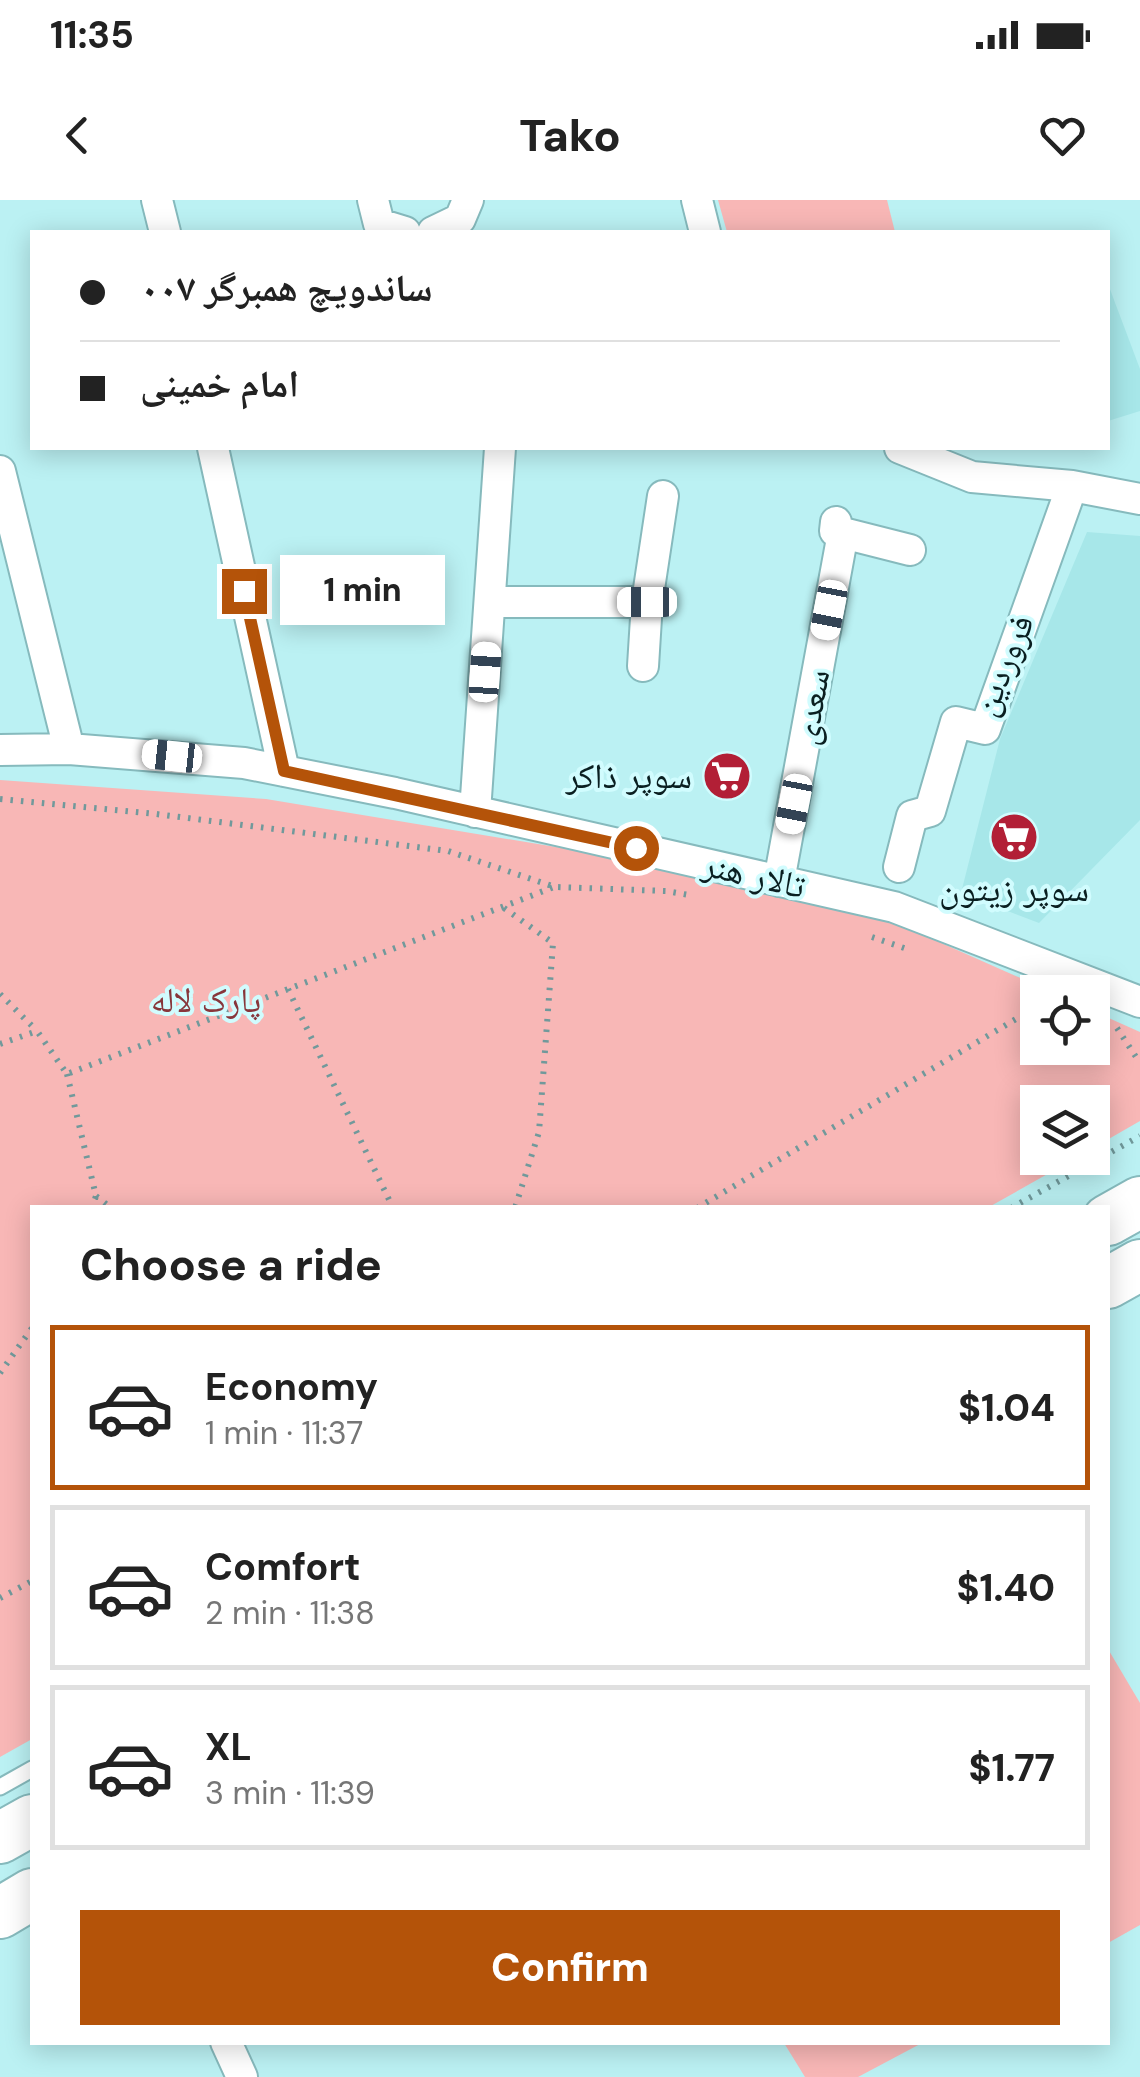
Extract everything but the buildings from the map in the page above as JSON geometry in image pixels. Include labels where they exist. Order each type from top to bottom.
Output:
[{"type":"main road","points":[[1110,1219],[1140,1202]]},
{"type":"main road","points":[[1110,1282],[1140,1265]]},
{"type":"main road","points":[[0,1838],[30,1821]]},
{"type":"main road","points":[[0,1913],[30,1895]]},
{"type":"street","points":[[157,200],[164,230]]},
{"type":"street","points":[[373,200],[379,224],[398,230]]},
{"type":"street","points":[[437,230],[460,219],[468,200]]},
{"type":"street","points":[[697,200],[704,230]]},
{"type":"street","points":[[213,450],[284,771]]},
{"type":"street","points":[[475,812],[500,450]]},
{"type":"street","points":[[905,450],[972,477],[1072,486],[1140,499]]},
{"type":"street","points":[[0,470],[69,748]]},
{"type":"street","name":"فروردین","points":[[899,867],[912,816],[930,811],[956,722],[984,728],[1072,486]]},
{"type":"street","points":[[644,666],[647,602],[664,496]]},
{"type":"street","name":"سعدی","points":[[779,881],[841,523],[910,550]]},
{"type":"street","points":[[490,602],[647,602]]},
{"type":"street","name":"تالار هنر","points":[[0,750],[69,748],[244,762],[475,812],[894,907],[1140,1002]]},
{"type":"street","points":[[227,2045],[242,2077]]},
{"type":"lane","points":[[0,1787],[30,1770]]},
{"type":"path","points":[[0,799],[448,851],[555,887],[666,891],[704,898]]},
{"type":"path","points":[[67,1074],[555,887]]},
{"type":"path","points":[[503,907],[553,943],[539,1132],[517,1205]]},
{"type":"path","points":[[870,936],[925,955]]},
{"type":"path","points":[[288,989],[392,1205]]},
{"type":"path","points":[[0,994],[37,1031],[67,1074],[96,1196],[93,1205]]},
{"type":"path","points":[[702,1205],[1020,1017]]},
{"type":"path","points":[[1110,1026],[1121,1030],[1140,1063]]},
{"type":"path","points":[[0,1044],[37,1031]]},
{"type":"path","points":[[1016,1205],[1140,1136]]},
{"type":"path","points":[[96,1196],[107,1205]]},
{"type":"path","points":[[0,1373],[30,1331]]},
{"type":"path","points":[[0,1598],[30,1582]]},
{"type":"shaded area","points":[[1110,289],[1140,369],[1140,411],[1110,420]]},
{"type":"shaded area","points":[[1087,532],[1140,536],[1140,820],[1039,923],[961,893],[1000,739]]},
{"type":"green space","points":[[718,200],[887,200],[894,230],[726,230]]},
{"type":"green space","name":"پارک لاله","points":[[0,780],[266,799],[562,848],[894,922],[1020,978],[1020,1065],[1110,1065],[1110,1019],[1140,1032],[1140,1121],[1110,1138],[1110,1085],[1020,1085],[1020,1175],[1046,1175],[993,1205],[30,1205],[30,1740],[0,1757]]},
{"type":"green space","points":[[1110,1652],[1140,1703],[1140,1925],[1110,1942]]},
{"type":"green space","points":[[785,2045],[918,2045],[858,2077],[805,2077]]},
{"type":"place","name":"سوپر ذاکر","points":[[727,776]]},
{"type":"place","name":"سوپر زیتون","points":[[1014,837]]},
{"type":"route","points":[[244,591],[284,771],[636,848]]}]
